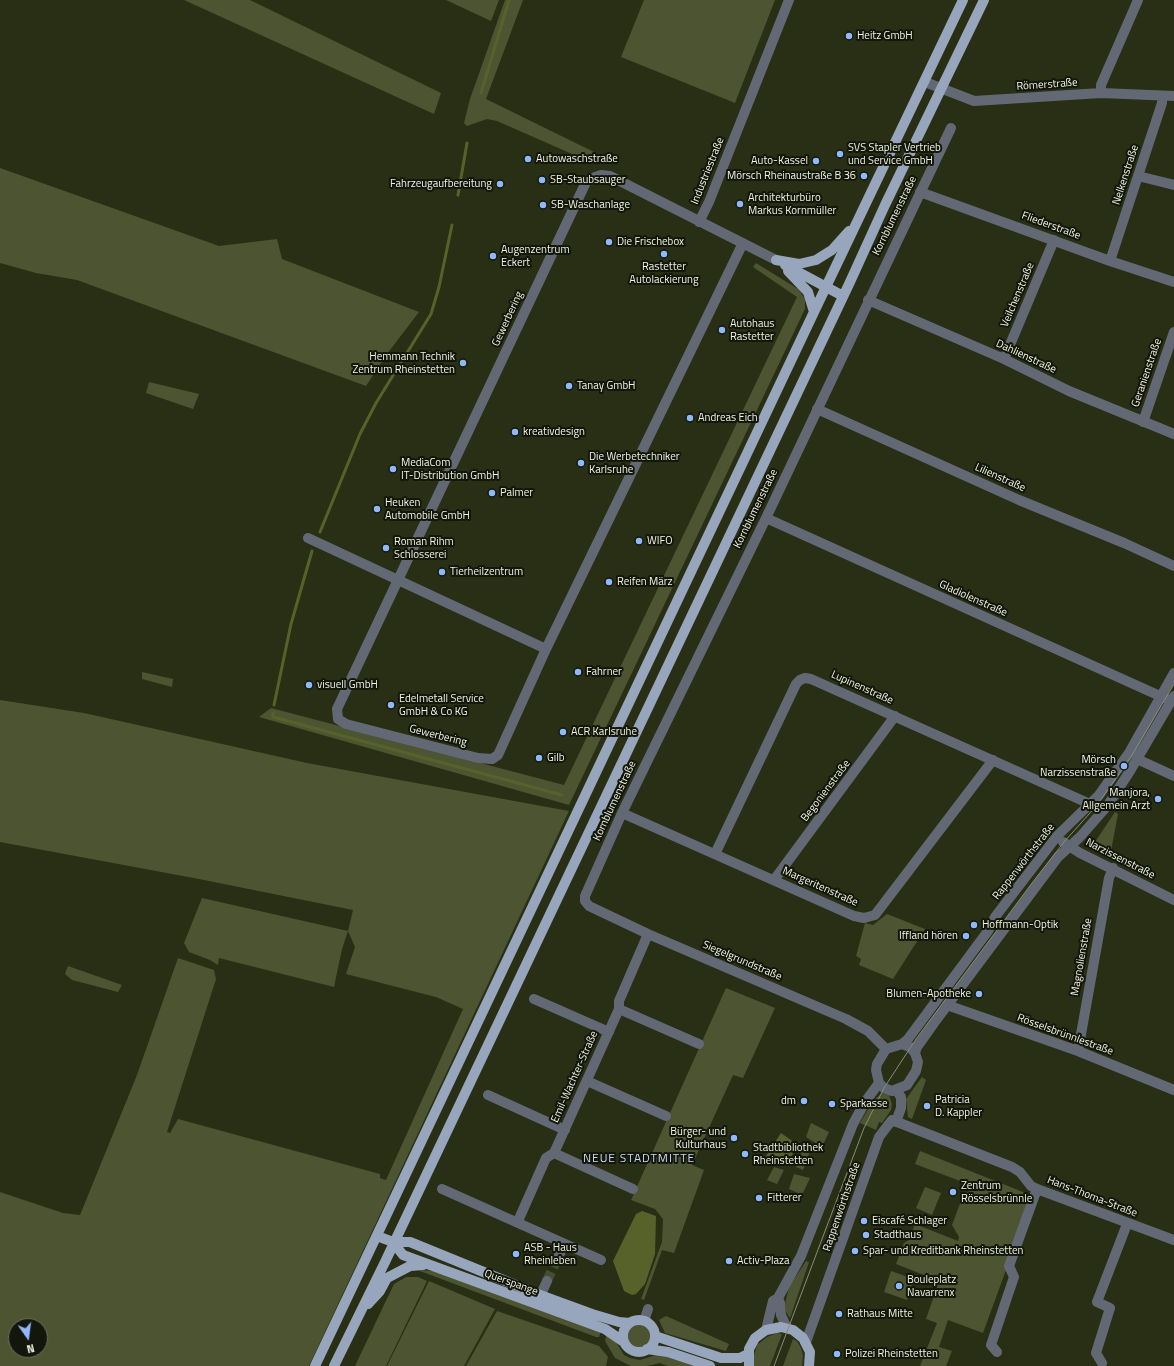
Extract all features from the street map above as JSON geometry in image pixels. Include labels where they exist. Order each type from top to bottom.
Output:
[{"type":"main road","points":[[315,1366],[963,0]]},
{"type":"main road","points":[[334,1366],[844,296],[885,205],[943,88],[984,0]]},
{"type":"main road","points":[[776,260],[799,264],[816,260],[832,250],[857,222]]},
{"type":"main road","points":[[776,260],[808,292],[814,312]]},
{"type":"main road","name":"Industriestraße","points":[[776,260],[844,296]]},
{"type":"main road","name":"Querspange","points":[[377,1236],[393,1242],[410,1242],[605,1329],[624,1342]]},
{"type":"main road","name":"Querspange","points":[[393,1242],[403,1255],[427,1265],[538,1300],[619,1322],[630,1323]]},
{"type":"main road","points":[[359,1314],[380,1291],[387,1278],[410,1266],[427,1265]]},
{"type":"main road","points":[[648,1349],[654,1341],[655,1336],[652,1327],[644,1321],[639,1320],[630,1323],[624,1331],[624,1342],[632,1350],[637,1352],[648,1349],[668,1352],[710,1366]]},
{"type":"main road","points":[[749,1366],[748,1354],[755,1338],[766,1330],[776,1327],[787,1328],[796,1332],[806,1342],[810,1352],[810,1365]]},
{"type":"main road","points":[[655,1336],[721,1358],[740,1358],[748,1354]]},
{"type":"street","name":"Industriestraße","points":[[776,260],[699,222],[709,202],[788,0]]},
{"type":"street","points":[[1101,93],[1101,85],[1138,0]]},
{"type":"street","name":"Römerstraße","points":[[925,82],[974,101],[1101,93],[1174,96]]},
{"type":"street","name":"Nelkenstraße","points":[[1110,261],[1162,103],[1162,96]]},
{"type":"street","name":"Kornblumenstraße","points":[[585,901],[586,892],[622,813],[766,518],[868,300],[951,128]]},
{"type":"street","name":"Gewerbering","points":[[699,222],[610,176],[601,175],[587,180],[337,709],[338,719],[346,724],[478,758],[492,759],[498,755],[546,649],[743,244]]},
{"type":"street","points":[[1138,176],[1174,185]]},
{"type":"street","name":"Fliederstraße","points":[[920,192],[1110,261],[1174,282]]},
{"type":"street","name":"Veilchenstraße","points":[[1004,359],[1054,240]]},
{"type":"street","name":"Dahlienstraße","points":[[868,300],[1004,359],[1069,391],[1174,434]]},
{"type":"street","name":"Geranienstraße","points":[[1143,422],[1174,332]]},
{"type":"street","name":"Lilienstraße","points":[[817,409],[1019,500],[1124,543],[1174,566]]},
{"type":"street","name":"Gladiolenstraße","points":[[766,518],[1169,698]]},
{"type":"street","points":[[308,538],[546,649]]},
{"type":"street","name":"Rappenwörthstraße","points":[[915,1052],[917,1047],[947,1006],[1058,857],[1069,845],[1080,837],[1108,805],[1137,759],[1169,698],[1174,673]]},
{"type":"street","name":"Lupinenstraße","points":[[715,854],[800,680],[811,679],[1090,804]]},
{"type":"street","name":"Rappenwörthstraße","points":[[902,1044],[908,1039],[988,931],[995,917],[1057,836],[1099,795],[1169,698]]},
{"type":"street","name":"Begonienstraße","points":[[774,880],[895,716]]},
{"type":"street","points":[[1137,759],[1174,776]]},
{"type":"street","name":"Margeritenstraße","points":[[622,813],[854,916],[864,918],[875,914],[993,760]]},
{"type":"street","name":"Narzissenstraße","points":[[1057,836],[1080,854],[1113,868],[1174,900]]},
{"type":"street","name":"Magnolienstraße","points":[[1078,1051],[1108,878],[1113,868]]},
{"type":"street","name":"Siegelgrundstraße","points":[[585,901],[589,906],[648,934],[846,1019],[868,1031],[886,1049]]},
{"type":"street","name":"Emil-Wachter-Straße","points":[[522,1225],[518,1221],[546,1158],[554,1153],[565,1130],[609,1032],[619,1008],[619,1001],[648,934]]},
{"type":"street","points":[[534,999],[609,1032]]},
{"type":"street","name":"Rösselsbrünnlestraße","points":[[947,1006],[1078,1051],[1173,1087]]},
{"type":"street","points":[[619,1008],[699,1044]]},
{"type":"street","points":[[902,1044],[910,1047],[915,1052],[918,1062],[916,1071],[907,1085],[896,1090],[886,1089],[879,1083],[876,1070],[877,1064],[886,1049],[902,1044]]},
{"type":"street","points":[[587,1081],[666,1116]]},
{"type":"street","name":"Rappenwörthstraße","points":[[766,1330],[772,1304],[778,1298],[801,1256],[854,1124],[865,1102],[879,1083]]},
{"type":"street","points":[[896,1090],[901,1097],[901,1108],[896,1122]]},
{"type":"street","points":[[488,1096],[565,1130]]},
{"type":"street","name":"Rappenwörthstraße","points":[[806,1342],[879,1137],[892,1120],[896,1122]]},
{"type":"street","name":"Hans-Thoma-Straße","points":[[896,1122],[1012,1167],[1031,1186],[1127,1224],[1174,1240]]},
{"type":"street","points":[[554,1153],[633,1189]]},
{"type":"street","points":[[997,1352],[991,1345],[1014,1277],[1009,1266],[1037,1188]]},
{"type":"street","points":[[442,1190],[601,1260]]},
{"type":"street","points":[[1102,1363],[1096,1353],[1110,1308],[1097,1302],[1127,1224]]},
{"type":"street","points":[[557,1259],[565,1244]]},
{"type":"street","points":[[538,1300],[547,1281]]},
{"type":"street","points":[[778,1298],[781,1315],[787,1328]]},
{"type":"street","points":[[644,1321],[648,1309]]},
{"type":"shaded area","points":[[184,0],[250,0],[441,93],[434,114]]},
{"type":"shaded area","points":[[446,0],[499,0],[491,21]]},
{"type":"shaded area","points":[[505,0],[523,0],[486,99],[594,152],[588,161],[497,121],[487,119],[467,126],[464,123],[470,99]]},
{"type":"shaded area","points":[[644,0],[775,0],[735,103],[621,57]]},
{"type":"shaded area","points":[[0,168],[219,246],[277,239],[282,259],[419,312],[387,354],[366,386],[77,280],[36,273],[0,263]]},
{"type":"shaded area","points":[[756,263],[798,289],[805,299],[805,309],[569,805],[259,717],[271,708],[564,785],[797,297],[753,267]]},
{"type":"shaded area","points":[[149,382],[199,394],[193,409],[146,393]]},
{"type":"shaded area","points":[[142,672],[173,679],[172,687],[142,679]]},
{"type":"shaded area","points":[[0,700],[84,713],[307,763],[569,811],[309,1366],[0,1366],[0,1192],[63,1213],[80,1215],[137,1075],[178,958],[214,970],[216,979],[167,1132],[170,1133],[178,1119],[380,1174],[380,1178],[386,1180],[463,1009],[436,997],[346,974],[355,947],[348,931],[353,910],[199,879],[0,842]]},
{"type":"shaded area","points":[[1115,812],[1118,814],[1111,851],[1095,842]]},
{"type":"shaded area","points":[[202,898],[348,931],[342,949],[334,987],[219,958],[218,965],[210,960],[189,952],[184,943]]},
{"type":"shaded area","points":[[887,914],[925,929],[893,979],[859,965],[861,959],[856,956],[865,923],[873,925]]},
{"type":"shaded area","points":[[68,966],[122,985],[118,992],[72,980],[65,974]]},
{"type":"shaded area","points":[[726,988],[775,1008],[743,1078],[733,1075],[692,1165],[704,1170],[674,1253],[662,1250],[644,1300],[641,1299],[662,1242],[663,1219],[655,1209],[631,1200]]},
{"type":"shaded area","points":[[922,1077],[926,1080],[912,1119],[908,1117],[906,1099]]},
{"type":"shaded area","points":[[882,1093],[889,1095],[892,1104],[891,1110],[882,1123],[879,1122],[876,1130],[860,1123],[872,1102]]},
{"type":"shaded area","points":[[811,1123],[829,1132],[822,1147],[806,1137]]},
{"type":"shaded area","points":[[781,1133],[798,1145],[787,1164],[770,1161],[766,1156]]},
{"type":"shaded area","points":[[803,1146],[811,1149],[803,1170],[796,1167]]},
{"type":"shaded area","points":[[920,1151],[1033,1196],[983,1333],[948,1320],[939,1347],[952,1351],[946,1366],[920,1366],[937,1323],[926,1319],[939,1281],[896,1264],[904,1243],[909,1240],[915,1224],[958,1241],[959,1237],[952,1225],[964,1193],[974,1190],[976,1187],[915,1164]]},
{"type":"shaded area","points":[[774,1167],[784,1170],[777,1184],[767,1180]]},
{"type":"shaded area","points":[[794,1174],[810,1178],[802,1195],[789,1189]]},
{"type":"shaded area","points":[[925,1187],[941,1193],[932,1215],[916,1208]]},
{"type":"shaded area","points":[[642,1211],[656,1216],[655,1254],[645,1284],[636,1294],[632,1295],[624,1291],[613,1261],[636,1214]]},
{"type":"shaded area","points":[[806,1261],[809,1262],[790,1318],[786,1312],[785,1304],[789,1287]]},
{"type":"shaded area","points":[[420,1270],[434,1271],[601,1331],[599,1337],[596,1337]]},
{"type":"shaded area","name":"Bouleplatz Navarrenx","points":[[891,1271],[914,1279],[907,1300],[884,1292]]},
{"type":"shaded area","points":[[406,1277],[418,1277],[427,1281],[386,1366],[355,1366],[394,1284]]},
{"type":"shaded area","points":[[429,1281],[495,1309],[464,1366],[387,1366]]},
{"type":"shaded area","points":[[497,1311],[599,1346],[608,1357],[606,1366],[466,1366]]},
{"type":"shaded area","points":[[666,1316],[729,1344],[726,1351],[665,1333],[659,1320]]},
{"type":"shaded area","points":[[639,1325],[647,1328],[650,1336],[647,1344],[639,1347],[631,1344],[628,1336],[631,1328]]},
{"type":"shaded area","points":[[607,1333],[616,1342],[624,1355],[630,1358],[640,1360],[659,1354],[702,1366],[668,1366],[660,1363],[647,1366],[631,1366],[615,1358],[605,1341]]},
{"type":"shaded area","points":[[777,1333],[782,1334],[770,1366],[754,1366],[754,1355],[757,1345],[767,1337]]},
{"type":"shaded area","points":[[793,1339],[797,1341],[801,1348],[803,1355],[802,1366],[783,1366]]},
{"type":"waterway","points":[[481,93],[509,0]]},
{"type":"waterway","points":[[458,195],[467,143]]},
{"type":"waterway","points":[[320,532],[360,434],[376,403],[431,314],[439,287],[452,225]]},
{"type":"waterway","points":[[274,705],[291,624],[312,551]]},
{"type":"waterway","points":[[273,713],[273,717],[562,795]]},
{"type":"tunnel","points":[[547,1281],[557,1259]]},
{"type":"tram line","points":[[774,1366],[864,1128],[884,1088],[916,1039],[1032,883],[1064,842],[1098,804],[1132,755],[1174,684]]},
{"type":"place","name":"Heitz GmbH","points":[[849,36]]},
{"type":"place","name":"SVS Stapler Vertrieb und Service GmbH","points":[[840,154]]},
{"type":"place","name":"Autowaschstraße","points":[[528,159]]},
{"type":"place","name":"Auto-Kassel","points":[[816,161]]},
{"type":"place","name":"Mörsch Rheinaustraße B 36","points":[[864,176]]},
{"type":"place","name":"SB-Staubsauger","points":[[542,180]]},
{"type":"place","name":"Fahrzeugaufbereitung","points":[[500,184]]},
{"type":"place","name":"Architekturbüro Markus Kornmüller","points":[[740,204]]},
{"type":"place","name":"SB-Waschanlage","points":[[543,205]]},
{"type":"place","name":"Die Frischebox","points":[[609,242]]},
{"type":"place","name":"Rastetter Autolackierung","points":[[664,254]]},
{"type":"place","name":"Augenzentrum Eckert","points":[[493,256]]},
{"type":"place","name":"Autohaus Rastetter","points":[[722,330]]},
{"type":"place","name":"Hemmann Technik Zentrum Rheinstetten","points":[[463,363]]},
{"type":"place","name":"Tanay GmbH","points":[[569,386]]},
{"type":"place","name":"Andreas Eich","points":[[690,418]]},
{"type":"place","name":"kreativdesign","points":[[515,432]]},
{"type":"place","name":"Die Werbetechniker Karlsruhe","points":[[581,463]]},
{"type":"place","name":"MediaCom IT-Distribution GmbH","points":[[393,469]]},
{"type":"place","name":"Palmer","points":[[492,493]]},
{"type":"place","name":"Heuken Automobile GmbH","points":[[377,509]]},
{"type":"place","name":"WIFO","points":[[639,541]]},
{"type":"place","name":"Roman Rihm Schlosserei","points":[[386,548]]},
{"type":"place","name":"Tierheilzentrum","points":[[442,572]]},
{"type":"place","name":"Reifen März","points":[[609,582]]},
{"type":"place","name":"Fahrner","points":[[578,672]]},
{"type":"place","name":"visuell GmbH","points":[[309,685]]},
{"type":"place","name":"Edelmetall Service GmbH & Co KG","points":[[391,705]]},
{"type":"place","name":"ACR Karlsruhe","points":[[563,732]]},
{"type":"place","name":"Gilb","points":[[539,758]]},
{"type":"place","name":"Mörsch Narzissenstraße","points":[[1124,766]]},
{"type":"place","name":"Manjora, Allgemein Arzt","points":[[1158,799]]},
{"type":"place","name":"Hoffmann-Optik","points":[[974,925]]},
{"type":"place","name":"Iffland hören","points":[[966,936]]},
{"type":"place","name":"Blumen-Apotheke","points":[[979,994]]},
{"type":"place","name":"dm","points":[[804,1101]]},
{"type":"place","name":"Sparkasse","points":[[832,1104]]},
{"type":"place","name":"Patricia D. Kappler","points":[[927,1106]]},
{"type":"place","name":"Bürger- und Kulturhaus","points":[[734,1138]]},
{"type":"place","name":"Stadtbibliothek Rheinstetten","points":[[745,1154]]},
{"type":"place","name":"Zentrum Rösselsbrünnle","points":[[953,1192]]},
{"type":"place","name":"Fitterer","points":[[759,1198]]},
{"type":"place","name":"Eiscafé Schlager","points":[[864,1221]]},
{"type":"place","name":"Stadthaus","points":[[866,1235]]},
{"type":"place","name":"Spar- und Kreditbank Rheinstetten","points":[[855,1251]]},
{"type":"place","name":"ASB - Haus Rheinleben","points":[[516,1254]]},
{"type":"place","name":"Activ-Plaza","points":[[729,1261]]},
{"type":"place","name":"Bouleplatz Navarrenx","points":[[899,1286]]},
{"type":"place","name":"Rathaus Mitte","points":[[839,1314]]},
{"type":"place","name":"Polizei Rheinstetten","points":[[837,1354]]},
{"type":"district","name":"NEUE STADTMITTE","points":[[639,1159]]}]
